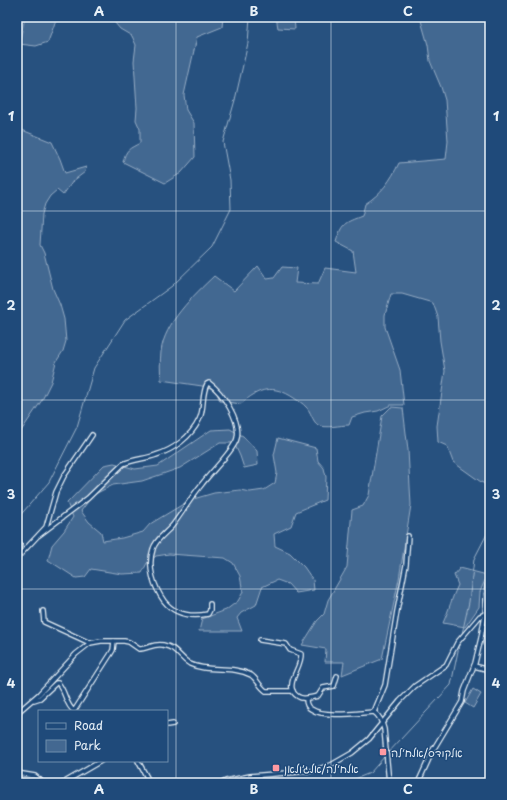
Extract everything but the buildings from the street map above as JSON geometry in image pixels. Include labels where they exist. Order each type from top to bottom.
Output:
[{"type":"street","points":[[39,535],[88,498],[123,464],[167,451],[179,444],[194,428],[199,420],[204,388],[209,383],[224,400],[234,417],[238,426],[237,438],[232,449],[202,484],[183,512],[156,542],[151,564],[153,579],[156,587],[169,607],[184,615],[199,615],[208,614],[210,604]]},
{"type":"street","points":[[17,557],[46,527],[56,492],[64,476],[92,435]]},
{"type":"street","points":[[374,712],[385,685],[406,565],[408,536]]},
{"type":"street","points":[[17,539],[20,544],[17,557]]},
{"type":"street","points":[[418,783],[433,750],[462,702],[464,690],[474,666],[485,614],[487,586],[490,579]]},
{"type":"street","points":[[43,611],[44,621],[47,624],[90,643]]},
{"type":"street","points":[[222,783],[250,776],[311,771],[331,765],[352,753],[369,739],[415,686],[446,665],[457,643],[480,616],[485,614]]},
{"type":"street","points":[[260,640],[286,644],[290,650],[301,654],[298,669],[292,683],[293,691],[300,698],[306,699],[318,696],[323,688],[334,686],[337,676]]},
{"type":"street","points":[[17,714],[54,679],[76,654],[90,643],[100,641],[129,642],[139,649],[157,644],[167,646],[177,651],[184,660],[197,667],[230,670],[251,675],[266,691],[293,691]]},
{"type":"street","points":[[75,710],[113,650],[114,641]]},
{"type":"street","points":[[474,666],[490,670]]},
{"type":"street","points":[[31,701],[40,698],[56,683],[58,683],[67,703],[73,710]]},
{"type":"street","points":[[306,699],[307,705],[312,710],[321,713],[333,714],[374,712],[378,715],[384,729],[389,783]]},
{"type":"street","points":[[168,725],[172,724]]},
{"type":"street","points":[[63,783],[99,762]]},
{"type":"street","points":[[139,762],[150,783]]},
{"type":"street","points":[[17,773],[35,776],[42,782]]},
{"type":"street","points":[[17,778],[42,782]]},
{"type":"green space","points":[[25,17],[57,17],[48,42],[36,46],[19,44]]},
{"type":"green space","points":[[110,17],[223,17],[222,27],[197,37],[184,95],[186,110],[194,123],[195,157],[181,173],[165,183],[123,162],[125,154],[128,150],[140,143],[140,129],[136,120],[137,108],[134,61],[136,45],[132,36],[120,29]]},
{"type":"green space","points":[[276,17],[294,17],[295,29],[278,28]]},
{"type":"green space","points":[[420,17],[490,17],[490,377],[488,381],[490,385],[489,486],[453,462],[447,446],[438,442],[437,426],[445,371],[438,317],[433,303],[402,294],[391,294],[385,315],[385,327],[400,370],[404,405],[391,405],[378,411],[352,417],[349,425],[329,427],[318,425],[303,404],[279,391],[260,391],[241,404],[220,401],[217,393],[209,387],[161,380],[161,352],[163,341],[168,331],[181,310],[214,276],[234,291],[258,266],[267,279],[274,278],[282,267],[297,268],[295,283],[318,284],[325,268],[356,272],[353,251],[336,242],[344,224],[362,216],[365,204],[376,196],[385,186],[399,163],[446,159],[448,141],[445,100],[430,61],[428,45]]},
{"type":"green space","points":[[17,128],[52,142],[65,173],[86,167],[85,172],[73,181],[63,195],[57,190],[50,196],[45,204],[42,214],[40,245],[44,253],[53,289],[64,319],[66,341],[63,351],[56,362],[51,382],[42,400],[17,437]]},
{"type":"green space","points":[[391,407],[403,408],[408,450],[411,505],[399,579],[382,659],[342,675],[344,662],[325,662],[326,649],[302,645],[317,621],[324,614],[328,600],[347,567],[352,510],[363,506],[369,495],[382,416]]},
{"type":"green space","points":[[230,429],[243,436],[257,451],[258,465],[244,468],[234,443],[220,443],[180,468],[142,481],[113,485],[93,495],[81,511],[89,522],[101,532],[103,541],[122,538],[143,532],[150,524],[190,500],[214,493],[240,490],[250,492],[264,490],[275,483],[277,473],[274,455],[278,438],[316,448],[318,461],[324,468],[326,477],[325,500],[296,512],[291,526],[274,534],[275,546],[290,553],[304,567],[313,580],[314,590],[296,593],[288,584],[277,580],[262,587],[256,605],[241,613],[237,618],[242,631],[199,631],[202,619],[226,610],[238,601],[243,592],[240,576],[233,563],[225,558],[169,554],[156,556],[147,563],[142,573],[122,574],[91,569],[85,577],[76,578],[48,560],[52,545],[73,517],[67,503],[104,465],[114,463],[135,469],[158,466],[211,430]]},
{"type":"green space","points":[[460,568],[487,575],[480,592],[479,607],[465,627],[443,623],[458,585],[454,575]]},
{"type":"green space","points":[[473,689],[481,694],[473,708],[465,703]]},
{"type":"waterway","points":[[17,519],[49,482],[77,427],[94,368],[125,320],[172,286],[212,247],[231,209],[230,180],[223,142],[235,100],[248,43],[250,17]]},
{"type":"waterway","points":[[462,634],[469,602],[474,559],[490,528]]},
{"type":"waterway","points":[[388,753],[451,685],[460,641]]},
{"type":"waterway","points":[[345,783],[370,773],[385,756]]},
{"type":"place","name":"אלקודס/אלח׳לה","points":[[383,752]]},
{"type":"place","name":"אלח׳לה/אלג׳ולאן","points":[[276,768]]}]
